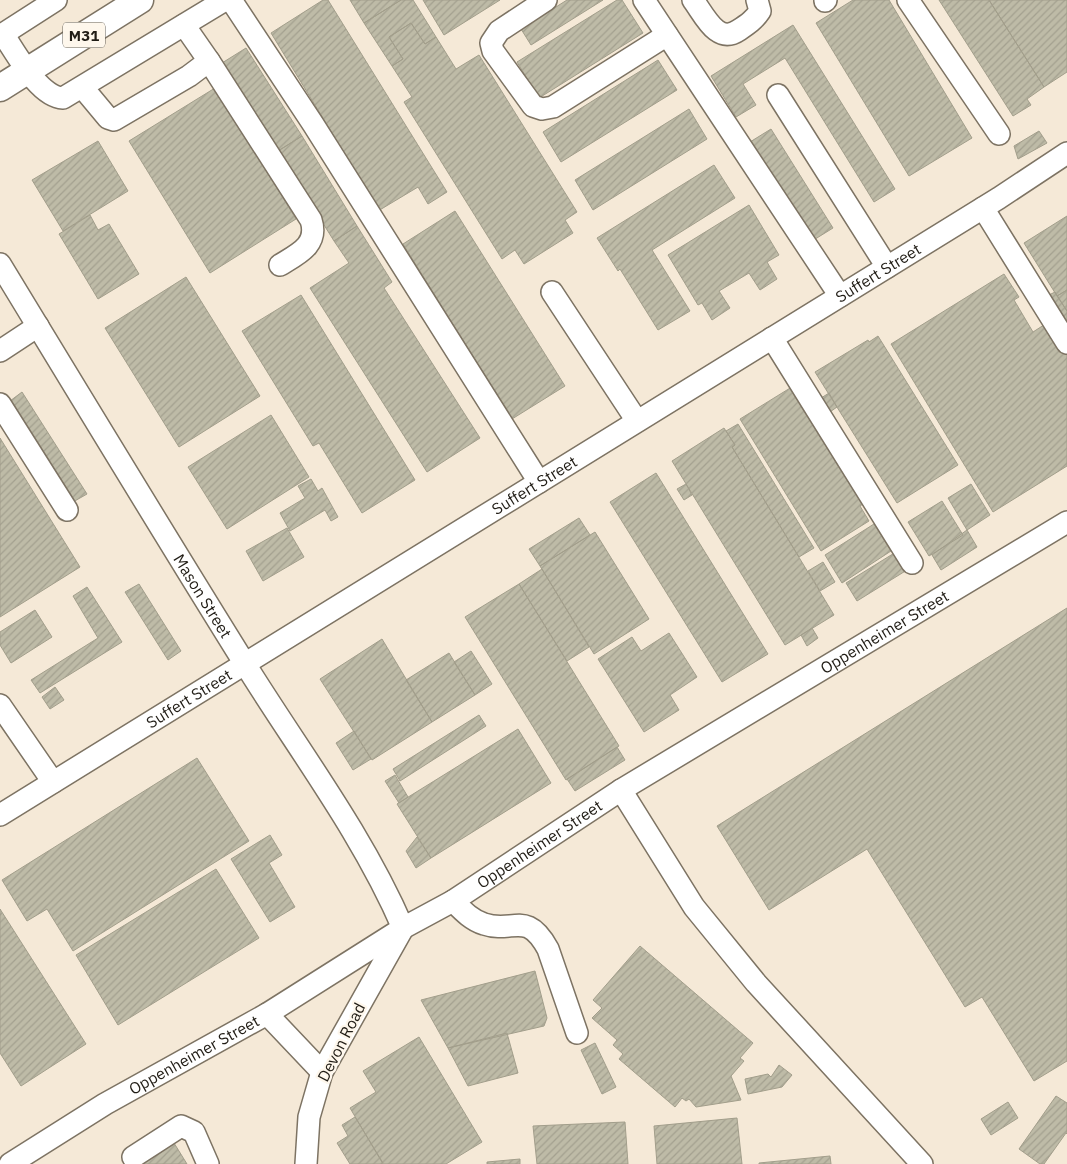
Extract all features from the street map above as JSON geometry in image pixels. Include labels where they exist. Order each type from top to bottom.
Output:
[{"type":"main road","name":"M31","points":[[0,88],[140,0]]},
{"type":"street","points":[[56,0],[1,35],[27,71],[55,98],[63,98],[83,88],[224,0]]},
{"type":"street","points":[[231,0],[313,124],[539,482]]},
{"type":"street","points":[[546,0],[499,31],[491,44],[493,51],[533,106],[542,110],[553,108],[667,35]]},
{"type":"street","points":[[644,0],[840,296]]},
{"type":"street","points":[[693,0],[716,31],[724,35],[732,35],[754,20],[760,11],[757,0]]},
{"type":"street","points":[[908,0],[999,134]]},
{"type":"street","points":[[184,25],[311,220],[314,228],[312,240],[307,248],[280,266]]},
{"type":"street","points":[[83,88],[108,118],[114,120],[189,76],[209,61]]},
{"type":"street","points":[[778,95],[887,267]]},
{"type":"street","name":"Suffert Street","points":[[0,815],[1065,159]]},
{"type":"street","points":[[983,208],[1067,343]]},
{"type":"street","name":"Mason Street","points":[[0,264],[245,664],[362,845],[386,890],[403,928]]},
{"type":"street","points":[[552,292],[637,422]]},
{"type":"street","points":[[0,351],[38,326]]},
{"type":"street","points":[[772,338],[912,563]]},
{"type":"street","points":[[0,404],[67,510]]},
{"type":"street","name":"Oppenheimer Street","points":[[10,1164],[105,1104],[267,1014],[403,928],[452,901],[621,790],[1067,522]]},
{"type":"street","points":[[0,704],[53,782]]},
{"type":"street","points":[[621,790],[700,915],[756,983],[922,1164]]},
{"type":"street","points":[[452,901],[473,919],[484,924],[519,924],[536,932],[542,938],[577,1033]]},
{"type":"street","name":"Devon Road","points":[[306,1164],[309,1117],[322,1072],[403,928]]},
{"type":"street","points":[[267,1014],[322,1072]]},
{"type":"street","points":[[133,1157],[181,1126],[194,1132],[208,1164]]},
{"type":"building","points":[[323,0],[328,0],[447,192],[428,204],[418,187],[373,214],[334,150],[340,146],[271,33]]},
{"type":"building","points":[[350,0],[401,0],[364,23]]},
{"type":"building","points":[[401,0],[413,0],[436,37],[425,44],[411,23],[389,37],[403,59],[392,66],[364,23]]},
{"type":"building","points":[[423,0],[500,0],[444,35]]},
{"type":"building","points":[[567,0],[603,0],[531,45],[521,29]]},
{"type":"building","points":[[617,0],[622,0],[643,33],[539,98],[517,62]]},
{"type":"building","points":[[853,0],[889,0],[972,138],[909,176],[816,23]]},
{"type":"building","points":[[939,0],[989,0],[1044,87],[1027,99],[1031,105],[1013,116]]},
{"type":"building","points":[[989,0],[1067,0],[1067,72],[1044,87]]},
{"type":"building","points":[[411,23],[425,44],[436,37],[456,69],[479,55],[577,212],[565,220],[573,233],[524,264],[515,250],[502,259],[404,102],[412,97],[392,66],[403,59],[389,37]]},
{"type":"building","points":[[793,25],[895,189],[874,202],[785,58],[743,84],[756,105],[736,117],[711,76]]},
{"type":"building","points":[[246,48],[302,136],[278,151],[222,63]]},
{"type":"building","points":[[658,60],[677,90],[561,162],[543,132]]},
{"type":"building","points":[[215,88],[296,219],[210,273],[129,141]]},
{"type":"building","points":[[689,109],[707,139],[593,210],[575,180]]},
{"type":"building","points":[[771,129],[833,228],[812,241],[750,142]]},
{"type":"building","points":[[1039,131],[1047,143],[1018,159],[1014,146]]},
{"type":"building","points":[[302,136],[357,226],[334,241],[278,151]]},
{"type":"building","points":[[98,141],[128,191],[63,231],[32,180]]},
{"type":"building","points":[[714,165],[735,198],[652,250],[690,311],[658,330],[620,269],[618,271],[597,238]]},
{"type":"building","points":[[749,205],[779,255],[767,262],[777,279],[760,290],[749,273],[719,291],[730,308],[712,320],[702,303],[698,305],[668,255]]},
{"type":"building","points":[[455,211],[565,386],[512,419],[403,244]]},
{"type":"building","points":[[90,215],[98,230],[109,224],[139,274],[98,299],[59,234]]},
{"type":"building","points":[[1067,216],[1067,290],[1057,296],[1024,243]]},
{"type":"building","points":[[357,226],[392,282],[384,288],[480,438],[427,472],[310,288],[349,263],[334,241]]},
{"type":"building","points":[[1004,274],[1019,297],[1014,300],[1033,332],[1047,323],[1067,355],[1067,466],[993,512],[891,344]]},
{"type":"building","points":[[186,277],[260,396],[179,447],[105,328]]},
{"type":"building","points":[[1067,290],[1067,311],[1057,296]]},
{"type":"building","points":[[1055,292],[1067,311],[1067,324],[1049,295]]},
{"type":"building","points":[[301,295],[415,480],[362,513],[319,443],[313,446],[242,331]]},
{"type":"building","points":[[878,336],[958,465],[897,503],[815,372]]},
{"type":"building","points":[[795,385],[799,402],[863,504],[860,506],[869,521],[821,551],[740,419]]},
{"type":"building","points":[[22,392],[87,494],[73,502],[10,401]]},
{"type":"building","points":[[829,393],[837,407],[827,414],[818,400]]},
{"type":"building","points":[[271,415],[309,477],[227,529],[188,467]]},
{"type":"building","points":[[738,424],[814,548],[799,557],[732,447],[735,445],[726,431]]},
{"type":"building","points":[[724,428],[735,445],[732,447],[834,615],[785,645],[672,461]]},
{"type":"building","points":[[0,438],[80,567],[0,617]]},
{"type":"building","points":[[656,473],[768,654],[722,682],[610,502]]},
{"type":"building","points":[[311,479],[318,491],[322,488],[338,517],[331,521],[325,510],[290,531],[280,513],[305,498],[298,486]]},
{"type":"building","points":[[686,484],[692,495],[684,500],[677,489]]},
{"type":"building","points":[[971,484],[990,515],[967,530],[948,498]]},
{"type":"building","points":[[942,501],[963,535],[929,556],[908,522]]},
{"type":"building","points":[[579,518],[590,535],[540,566],[529,549]]},
{"type":"building","points":[[874,524],[891,551],[842,583],[825,555]]},
{"type":"building","points":[[287,528],[304,557],[263,581],[246,551]]},
{"type":"building","points":[[967,530],[977,547],[941,570],[932,555]]},
{"type":"building","points":[[595,532],[649,619],[594,654],[540,566]]},
{"type":"building","points":[[896,552],[907,570],[857,601],[846,583]]},
{"type":"building","points":[[823,562],[835,582],[820,591],[808,571]]},
{"type":"building","points":[[542,569],[589,647],[567,661],[519,584]]},
{"type":"building","points":[[139,584],[181,651],[168,660],[125,592]]},
{"type":"building","points":[[519,584],[619,746],[566,780],[465,617]]},
{"type":"building","points":[[87,587],[122,642],[40,693],[31,680],[98,638],[73,596]]},
{"type":"building","points":[[1067,608],[1067,1061],[1034,1081],[982,997],[965,1007],[867,849],[769,910],[717,826]]},
{"type":"building","points":[[35,610],[52,637],[11,663],[0,645],[0,632]]},
{"type":"building","points":[[812,628],[818,638],[807,646],[801,635]]},
{"type":"building","points":[[669,633],[697,677],[670,695],[679,710],[644,732],[598,659],[632,637],[641,651]]},
{"type":"building","points":[[382,639],[432,722],[372,760],[320,679]]},
{"type":"building","points":[[471,651],[492,684],[475,695],[454,662]]},
{"type":"building","points":[[449,653],[475,695],[432,722],[406,680]]},
{"type":"building","points":[[55,687],[64,700],[50,709],[42,697]]},
{"type":"building","points":[[479,715],[486,726],[400,781],[393,769]]},
{"type":"building","points":[[518,729],[551,783],[431,858],[397,804]]},
{"type":"building","points":[[354,731],[371,759],[353,770],[336,743]]},
{"type":"building","points":[[617,747],[625,760],[575,791],[567,779]]},
{"type":"building","points":[[197,758],[249,841],[73,951],[47,909],[27,921],[2,880]]},
{"type":"building","points":[[395,775],[408,797],[399,803],[385,781]]},
{"type":"building","points":[[270,835],[282,855],[269,863],[295,907],[270,922],[231,859]]},
{"type":"building","points":[[417,837],[431,858],[416,868],[406,851]]},
{"type":"building","points":[[216,869],[259,938],[118,1025],[76,955]]},
{"type":"building","points":[[0,909],[86,1044],[21,1086],[0,1053]]},
{"type":"building","points":[[640,946],[753,1043],[740,1058],[744,1061],[731,1076],[741,1100],[696,1107],[689,1099],[686,1101],[682,1098],[675,1107],[619,1059],[623,1054],[613,1045],[617,1040],[592,1018],[602,1008],[593,1000]]},
{"type":"building","points":[[535,971],[547,1018],[544,1026],[448,1048],[421,1000]]},
{"type":"building","points":[[507,1033],[518,1073],[468,1086],[448,1048]]},
{"type":"building","points":[[419,1037],[482,1142],[446,1164],[383,1164],[350,1108],[376,1092],[363,1071]]},
{"type":"building","points":[[595,1043],[616,1087],[602,1094],[581,1050]]},
{"type":"building","points":[[779,1065],[792,1075],[782,1087],[748,1094],[745,1079],[768,1074],[771,1077]]},
{"type":"building","points":[[1056,1096],[1067,1103],[1067,1134],[1044,1164],[1040,1164],[1019,1149]]},
{"type":"building","points":[[1008,1102],[1018,1118],[991,1135],[981,1119]]},
{"type":"building","points":[[355,1117],[383,1163],[350,1164],[337,1143],[348,1136],[342,1125]]},
{"type":"building","points":[[737,1118],[742,1164],[657,1164],[654,1126]]},
{"type":"building","points":[[625,1122],[628,1164],[537,1164],[533,1126]]},
{"type":"building","points":[[174,1143],[187,1164],[141,1164]]},
{"type":"building","points":[[830,1156],[831,1164],[759,1164],[759,1163]]},
{"type":"building","points":[[520,1159],[520,1164],[487,1164],[487,1162]]}]
